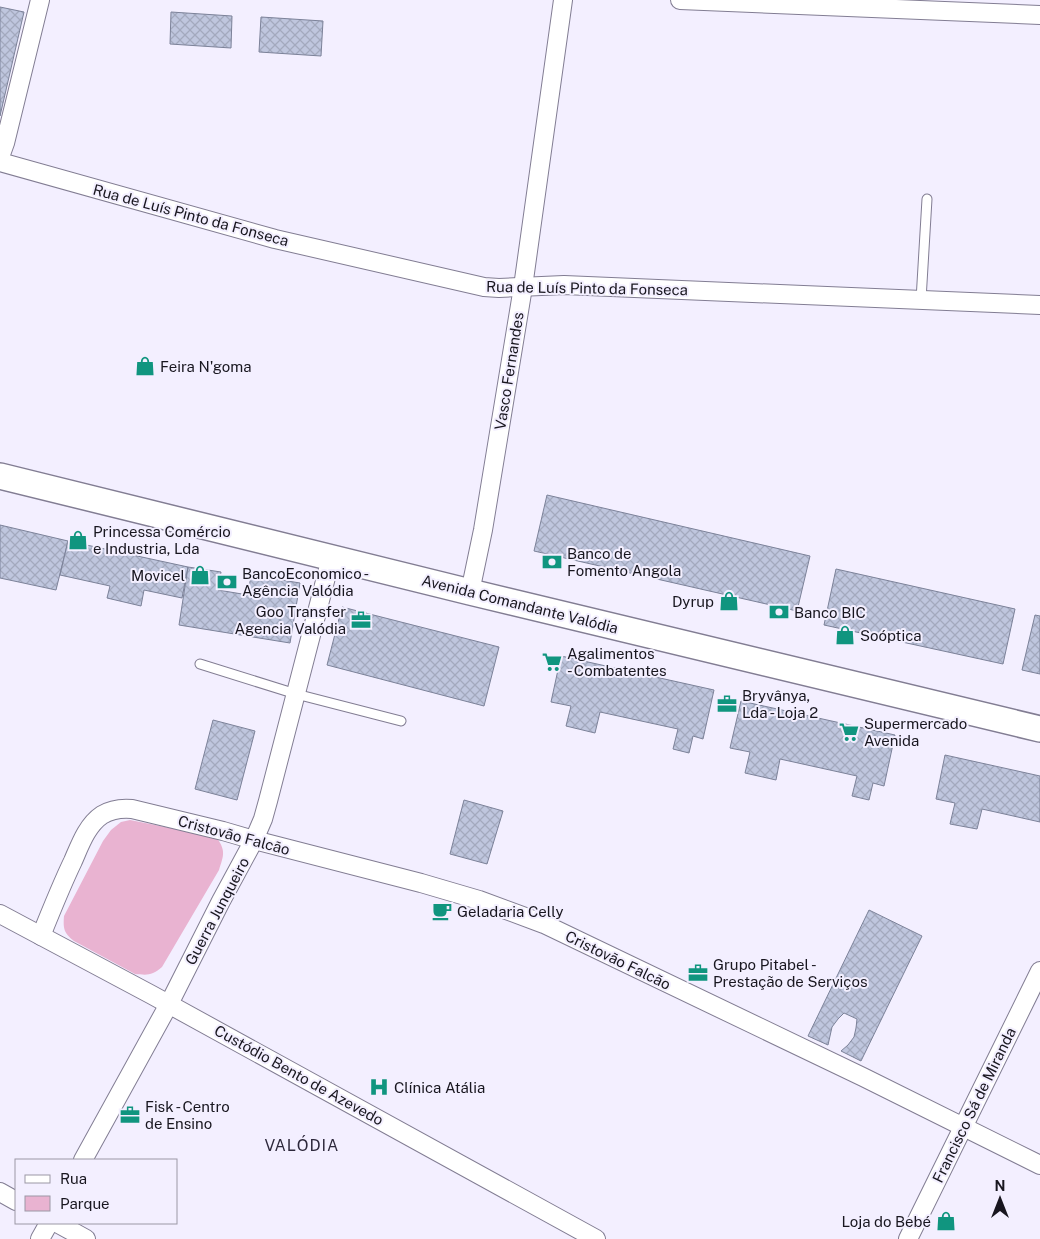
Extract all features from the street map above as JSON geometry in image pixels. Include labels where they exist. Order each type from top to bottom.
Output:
[{"type":"street","points":[[0,157],[40,0]]},
{"type":"street","name":"Vasco Fernandes","points":[[470,592],[483,530],[523,286],[563,0]]},
{"type":"street","points":[[680,0],[1040,15]]},
{"type":"street","name":"Rua de Luís Pinto da Fonseca","points":[[0,162],[275,239],[484,287],[564,285],[1040,306]]},
{"type":"street","name":"Avenida Comandante Valódia","points":[[0,476],[470,592],[1040,729]]},
{"type":"street","name":"Guerra Junqueiro","points":[[84,1159],[168,1004],[254,840],[263,819],[331,558]]},
{"type":"street","name":"Cristovão Falcão","points":[[41,936],[83,839],[93,824],[101,816],[112,810],[132,809],[223,830],[254,840],[363,867],[479,900],[544,924],[863,1077],[1040,1165]]},
{"type":"street","name":"Custódio Bento de Azevedo","points":[[0,914],[596,1239]]},
{"type":"street","name":"Francisco Sá de Miranda","points":[[908,1239],[1040,971]]},
{"type":"street","points":[[0,1192],[15,1200]]},
{"type":"street","points":[[40,1239],[48,1224]]},
{"type":"street","points":[[59,1224],[86,1239]]},
{"type":"lane","points":[[921,300],[927,198]]},
{"type":"lane","points":[[200,664],[296,694],[401,721]]},
{"type":"green space","points":[[130,820],[216,837],[223,849],[219,870],[162,967],[155,972],[143,975],[135,974],[74,941],[68,936],[64,928],[64,916],[103,841],[111,830],[121,822]]},
{"type":"building","points":[[0,7],[24,12],[0,116]]},
{"type":"building","points":[[171,12],[232,16],[231,48],[170,44]]},
{"type":"building","points":[[261,17],[323,21],[321,56],[259,52]]},
{"type":"building","points":[[547,495],[810,556],[797,611],[534,551]]},
{"type":"building","points":[[0,525],[68,541],[56,590],[0,578]]},
{"type":"building","points":[[68,541],[188,567],[182,598],[144,590],[141,606],[107,598],[110,586],[60,575]]},
{"type":"building","points":[[188,567],[221,572],[218,590],[248,595],[251,575],[300,583],[290,643],[179,625]]},
{"type":"building","points":[[836,569],[1015,609],[1003,664],[824,625]]},
{"type":"building","points":[[342,607],[499,647],[484,706],[327,665]]},
{"type":"building","points":[[1035,615],[1040,616],[1040,674],[1022,670]]},
{"type":"building","points":[[561,656],[714,690],[703,739],[693,736],[689,753],[673,749],[678,729],[600,712],[595,733],[566,726],[571,706],[551,702]]},
{"type":"building","points":[[741,701],[895,735],[884,786],[873,783],[869,800],[852,796],[857,776],[780,759],[776,780],[745,773],[750,752],[730,748]]},
{"type":"building","points":[[213,720],[255,731],[237,800],[195,789]]},
{"type":"building","points":[[945,755],[1040,776],[1040,822],[982,809],[977,829],[950,824],[955,803],[936,799]]},
{"type":"building","points":[[464,800],[503,811],[487,864],[450,854]]},
{"type":"building","points":[[869,910],[922,936],[861,1061],[841,1051],[854,1037],[857,1019],[844,1013],[832,1027],[828,1045],[808,1036]]},
{"type":"place","name":"Feira N'goma","points":[[145,366]]},
{"type":"place","name":"Princessa Comércio e Industria, Lda","points":[[78,540]]},
{"type":"place","name":"Banco de Fomento Angola","points":[[552,562]]},
{"type":"place","name":"Movicel","points":[[200,575]]},
{"type":"place","name":"BancoEconomico - Agência Valódia","points":[[227,582]]},
{"type":"place","name":"Dyrup","points":[[729,601]]},
{"type":"place","name":"Banco BIC","points":[[779,612]]},
{"type":"place","name":"Goo Transfer Agencia Valódia","points":[[361,620]]},
{"type":"place","name":"Soóptica","points":[[845,635]]},
{"type":"place","name":"Agalimentos - Combatentes","points":[[552,662]]},
{"type":"place","name":"Bryvânya, Lda - Loja 2","points":[[727,704]]},
{"type":"place","name":"Supermercado Avenida","points":[[849,732]]},
{"type":"place","name":"Geladaria Celly","points":[[442,911]]},
{"type":"place","name":"Grupo Pitabel - Prestação de Serviços","points":[[698,973]]},
{"type":"place","name":"Clínica Atália","points":[[379,1087]]},
{"type":"place","name":"Fisk - Centro de Ensino","points":[[130,1115]]},
{"type":"place","name":"Loja do Bebé","points":[[946,1221]]},
{"type":"district","name":"VALÓDIA","points":[[302,1145]]}]
